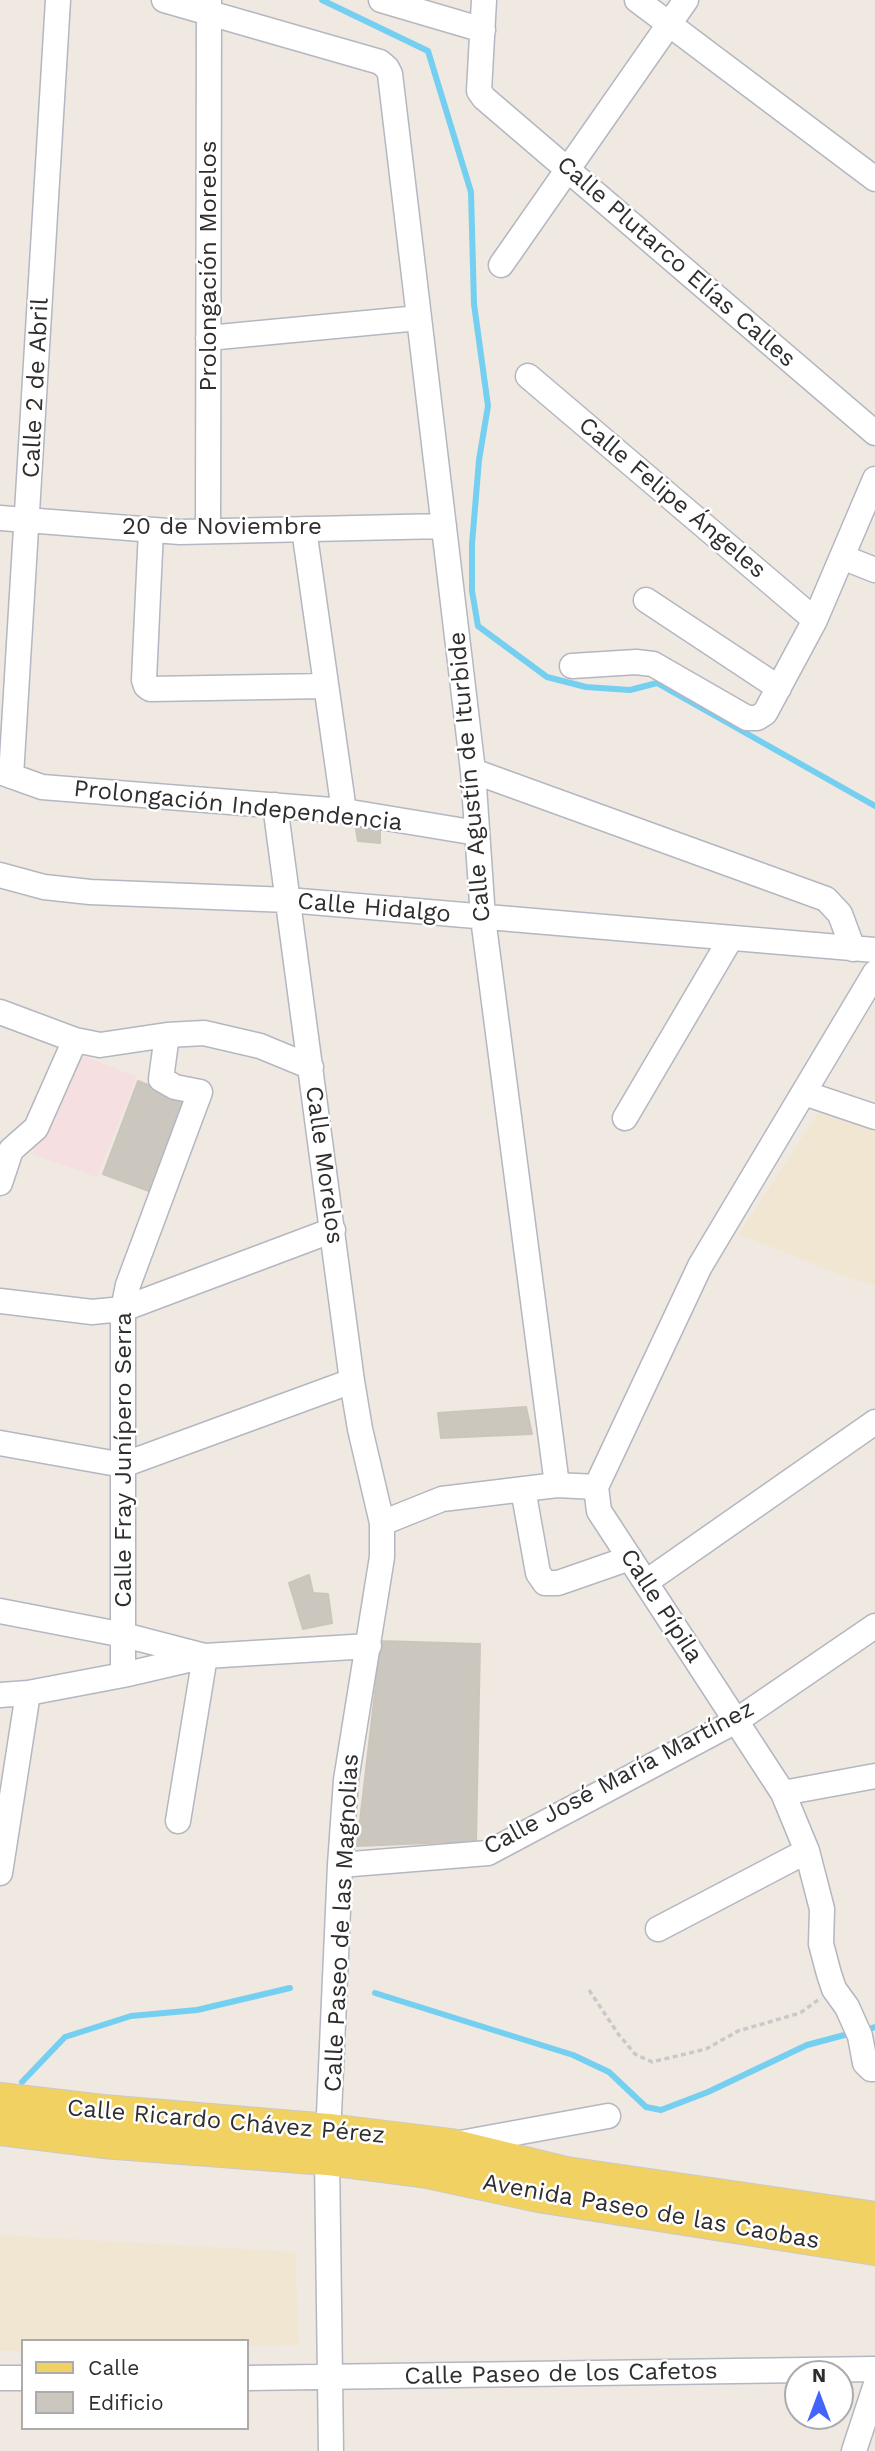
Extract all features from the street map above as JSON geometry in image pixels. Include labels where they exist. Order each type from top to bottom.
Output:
[{"type":"main road","name":"Calle Ricardo Chávez Pérez","points":[[2,2114],[103,2111],[328,2144],[427,2172]]},
{"type":"main road","name":"Calle Ricardo Chávez Pérez","points":[[328,2144],[451,2145]]},
{"type":"main road","name":"Avenida Paseo de las Caobas","points":[[451,2145],[566,2173],[875,2218]]},
{"type":"main road","name":"Avenida Paseo de las Caobas","points":[[427,2172],[538,2196],[875,2249]]},
{"type":"street","name":"Calle 2 de Abril","points":[[6,774],[28,520],[58,0]]},
{"type":"street","points":[[164,0],[209,7]]},
{"type":"street","points":[[381,0],[483,30],[484,0]]},
{"type":"street","points":[[637,0],[875,179]]},
{"type":"street","points":[[501,265],[686,0]]},
{"type":"street","name":"Calle Agustín de Iturbide","points":[[209,7],[380,62],[387,68],[473,771],[483,918],[557,1485]]},
{"type":"street","name":"Prolongación Morelos","points":[[208,531],[209,7]]},
{"type":"street","name":"Calle Plutarco Elías Calles","points":[[483,30],[479,91],[484,98],[875,433]]},
{"type":"street","points":[[208,338],[419,318]]},
{"type":"street","name":"Calle Felipe Ángeles","points":[[528,376],[816,620]]},
{"type":"street","points":[[572,666],[636,662],[653,664],[747,718],[757,718],[765,713],[816,620],[875,480]]},
{"type":"street","name":"20 de Noviembre","points":[[0,518],[151,530],[444,526]]},
{"type":"street","points":[[304,529],[344,811]]},
{"type":"street","points":[[151,530],[144,680],[146,686],[150,689],[326,686]]},
{"type":"street","points":[[842,557],[875,570]]},
{"type":"street","points":[[646,600],[779,688]]},
{"type":"street","points":[[473,771],[826,899],[864,949]]},
{"type":"street","name":"Prolongación Independencia","points":[[6,774],[42,787],[344,811],[477,834]]},
{"type":"street","name":"Calle Morelos","points":[[275,805],[352,1381],[382,1523]]},
{"type":"street","name":"Calle Hidalgo","points":[[0,875],[44,887],[90,892],[288,900],[864,949]]},
{"type":"street","points":[[625,1118],[731,938]]},
{"type":"street","points":[[382,1523],[442,1499],[557,1485],[596,1487],[700,1266],[875,973]]},
{"type":"street","points":[[0,1012],[75,1040],[100,1045],[167,1035],[204,1033],[260,1046],[311,1067]]},
{"type":"street","name":"Calle Fray Junípero Serra","points":[[123,1675],[123,1309],[128,1285],[200,1092],[175,1087],[162,1079],[167,1035]]},
{"type":"street","points":[[0,1183],[11,1150],[36,1128],[75,1040]]},
{"type":"street","points":[[804,1093],[875,1117]]},
{"type":"street","points":[[0,1301],[92,1312],[123,1309],[333,1230]]},
{"type":"street","points":[[0,1443],[123,1465],[352,1381]]},
{"type":"street","points":[[646,1582],[875,1422]]},
{"type":"street","name":"Calle Pípila","points":[[596,1487],[599,1511],[783,1793],[807,1852],[822,1909],[821,1944],[840,1998],[860,2036],[865,2063],[875,2069]]},
{"type":"street","points":[[523,1489],[538,1573],[545,1583],[558,1583],[630,1558]]},
{"type":"street","name":"Calle Paseo de las Magnolias","points":[[331,2451],[328,2144],[341,1865],[346,1780],[382,1557],[382,1523]]},
{"type":"street","points":[[0,1611],[124,1635],[205,1656]]},
{"type":"street","name":"Calle José María Martínez","points":[[341,1865],[488,1853],[736,1721],[875,1626]]},
{"type":"street","points":[[0,1695],[28,1693],[123,1675],[205,1656],[369,1646]]},
{"type":"street","points":[[178,1821],[205,1656]]},
{"type":"street","points":[[0,1872],[28,1693]]},
{"type":"street","points":[[783,1793],[875,1776]]},
{"type":"street","points":[[658,1928],[807,1852]]},
{"type":"street","points":[[451,2145],[608,2116]]},
{"type":"street","name":"Calle Paseo de los Cafetos","points":[[248,2378],[875,2369]]},
{"type":"street","points":[[0,2378],[21,2378]]},
{"type":"street","points":[[854,2451],[875,2387]]},
{"type":"path","points":[[590,1990],[635,2054],[652,2062],[706,2049],[738,2031],[840,1998]]},
{"type":"shaded area","points":[[76,1053],[137,1077],[97,1177],[32,1154]]},
{"type":"shaded area","points":[[820,1110],[875,1129],[875,1286],[739,1234]]},
{"type":"shaded area","points":[[0,2235],[295,2252],[299,2345],[248,2346],[248,2339],[21,2339],[21,2351],[0,2351]]},
{"type":"building","points":[[354,818],[380,821],[380,843],[358,841]]},
{"type":"building","points":[[138,1081],[192,1102],[157,1194],[103,1174]]},
{"type":"building","points":[[526,1407],[532,1434],[441,1438],[438,1413]]},
{"type":"building","points":[[309,1575],[313,1593],[328,1594],[332,1623],[303,1629],[289,1583]]},
{"type":"building","points":[[381,1641],[480,1644],[476,1841],[357,1846]]},
{"type":"waterway","points":[[322,0],[428,51],[471,192],[474,304],[488,406],[479,460],[472,544],[472,591],[478,626],[547,677],[586,687],[630,690],[657,683],[875,806]]},
{"type":"waterway","points":[[22,2082],[65,2037],[131,2016],[197,2010],[290,1988]]},
{"type":"waterway","points":[[375,1993],[573,2055],[609,2072],[646,2107],[661,2110],[708,2092],[807,2045],[852,2033]]},
{"type":"waterway","points":[[862,2031],[875,2027]]}]
